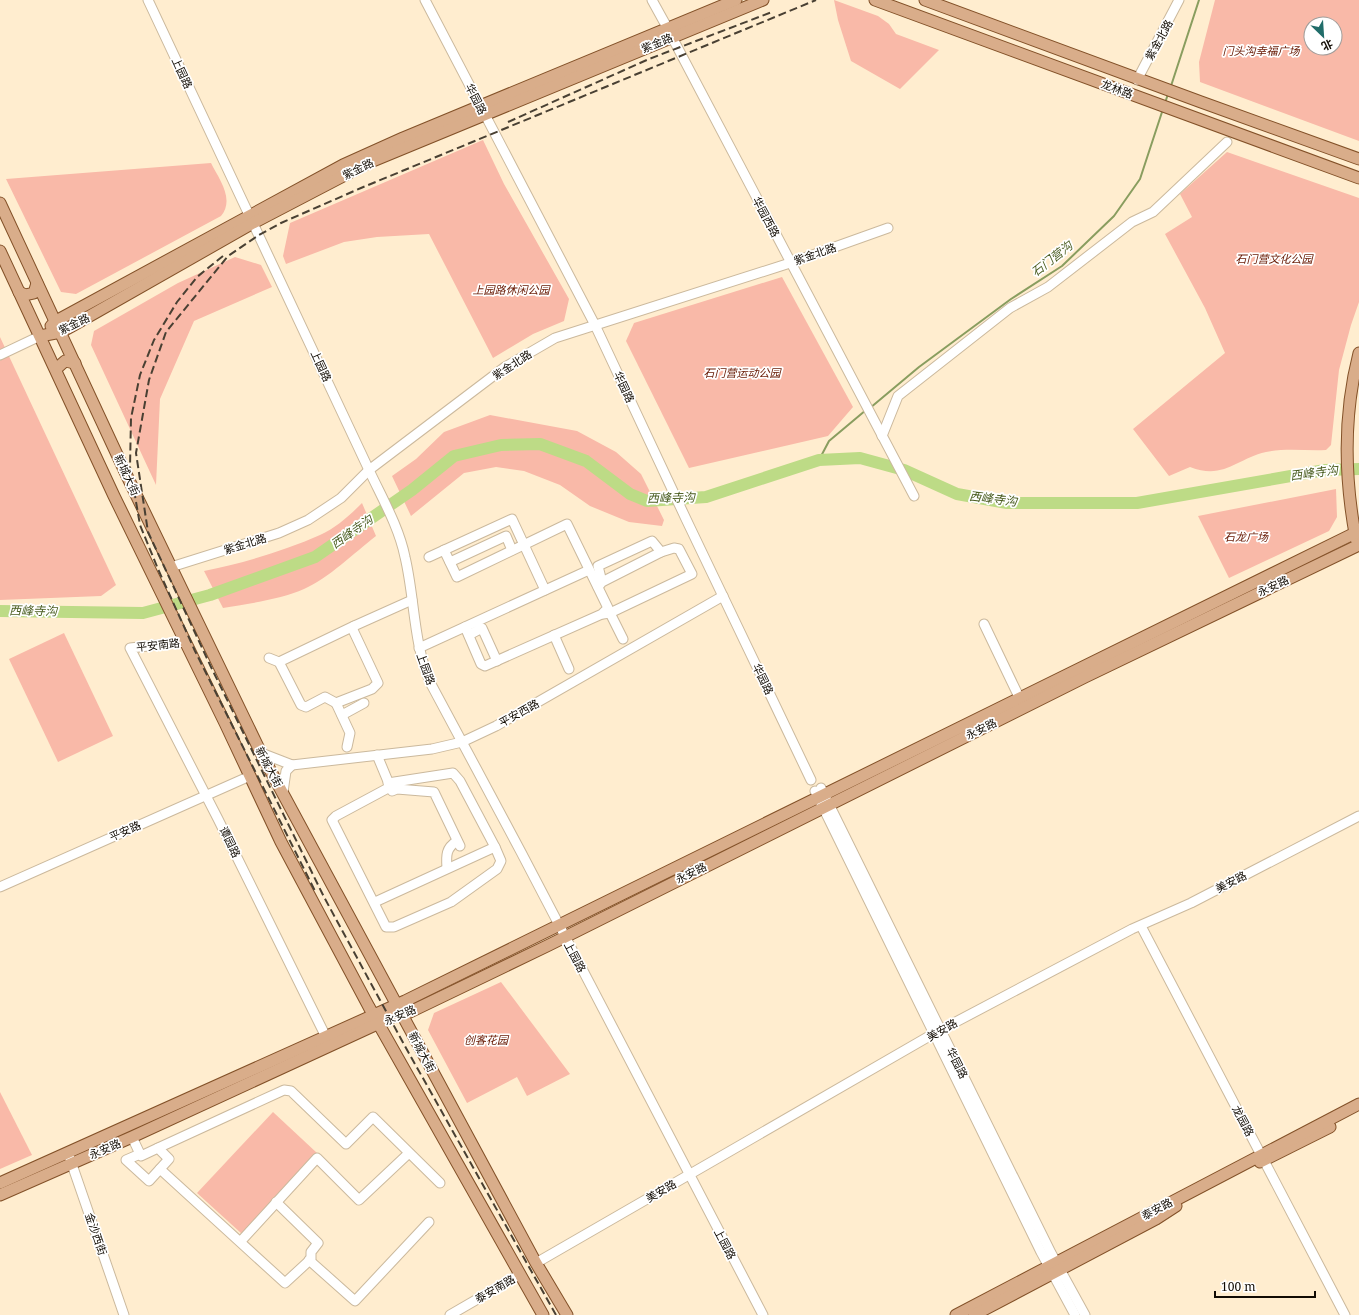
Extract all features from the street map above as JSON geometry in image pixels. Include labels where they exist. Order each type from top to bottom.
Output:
[{"type":"main road","name":"紫金路","points":[[670,33],[736,0]]},
{"type":"main road","name":"紫金路","points":[[40,336],[61,332],[343,165],[403,138],[482,110],[670,33],[764,0]]},
{"type":"main road","name":"龙林路","points":[[874,0],[1359,178]]},
{"type":"main road","name":"龙林路","points":[[925,0],[1137,80],[1188,96],[1359,159]]},
{"type":"main road","name":"新城大街","points":[[0,204],[197,622],[261,753],[536,1263],[567,1315]]},
{"type":"main road","name":"紫金路","points":[[40,336],[56,321],[251,219]]},
{"type":"main road","name":"新城大街","points":[[0,251],[281,842],[376,1020],[543,1315]]},
{"type":"main road","points":[[19,292],[25,295],[34,293],[37,282]]},
{"type":"main road","points":[[1359,353],[1351,390],[1346,428],[1348,484],[1359,548]]},
{"type":"main road","points":[[56,369],[65,361],[75,363]]},
{"type":"main road","points":[[1348,484],[1359,492]]},
{"type":"main road","name":"永安路","points":[[70,1158],[132,1137],[399,1009],[559,926],[1357,532]]},
{"type":"main road","name":"永安路","points":[[399,1009],[417,1008],[564,936],[821,797],[1359,548]]},
{"type":"main road","name":"永安路","points":[[0,1195],[18,1187],[70,1158],[326,1037],[376,1020]]},
{"type":"main road","name":"泰安路","points":[[956,1315],[1055,1267],[1262,1158],[1359,1104]]},
{"type":"main road","name":"泰安路","points":[[1262,1158],[1359,1112]]},
{"type":"main road","points":[[0,1183],[70,1158]]},
{"type":"main road","name":"泰安路","points":[[974,1315],[1055,1267]]},
{"type":"street","name":"上园路","points":[[148,0],[378,488],[397,533],[405,556],[422,666],[763,1315]]},
{"type":"street","name":"华园路","points":[[425,0],[595,325],[811,780]]},
{"type":"street","name":"华园西路","points":[[652,0],[914,496]]},
{"type":"street","name":"紫金北路","points":[[1137,80],[1179,0]]},
{"type":"street","points":[[882,436],[898,396],[1010,308],[1048,287],[1132,222],[1153,212],[1226,142]]},
{"type":"street","name":"紫金北路","points":[[171,567],[279,533],[308,520],[341,498],[369,470],[511,363],[555,338],[790,263],[888,228]]},
{"type":"street","points":[[0,355],[40,336]]},
{"type":"street","points":[[429,557],[512,519],[545,590]]},
{"type":"street","points":[[444,550],[457,577],[567,524],[590,570],[600,585]]},
{"type":"street","points":[[450,562],[506,536],[512,550]]},
{"type":"street","points":[[606,614],[608,608],[600,585],[598,566],[652,541],[661,552]]},
{"type":"street","points":[[467,631],[481,664],[485,666],[554,635],[606,614],[692,574],[679,549],[674,548],[661,552],[600,585]]},
{"type":"street","points":[[467,631],[545,590],[590,570]]},
{"type":"street","name":"平安西路","points":[[292,765],[432,749],[462,742],[496,726],[723,596]]},
{"type":"street","points":[[279,662],[412,600]]},
{"type":"street","points":[[606,614],[623,639]]},
{"type":"street","points":[[984,624],[1020,699]]},
{"type":"street","points":[[336,704],[372,689],[378,684],[353,630],[354,626]]},
{"type":"street","points":[[419,648],[467,631],[482,628],[497,661]]},
{"type":"street","points":[[554,635],[569,669]]},
{"type":"street","name":"平安南路","points":[[130,648],[186,642]]},
{"type":"street","name":"谭园路","points":[[130,648],[205,794],[326,1037]]},
{"type":"street","points":[[269,658],[279,662],[301,705],[306,706],[325,697],[336,704],[350,733],[347,747]]},
{"type":"street","points":[[342,714],[364,703]]},
{"type":"street","points":[[261,753],[292,765],[286,770],[283,792]]},
{"type":"street","points":[[377,755],[392,791],[397,789],[434,792],[458,843],[450,846],[447,851],[447,868]]},
{"type":"street","points":[[453,773],[460,781],[494,846],[501,861],[496,869],[451,902],[394,927],[386,927],[375,902],[332,820],[336,816],[389,785],[453,773]]},
{"type":"street","name":"平安路","points":[[0,887],[205,794],[250,776]]},
{"type":"street","name":"华园路","points":[[821,797],[1055,1267],[1075,1315]]},
{"type":"street","name":"美安路","points":[[536,1263],[937,1032],[1132,929],[1141,926],[1359,816]]},
{"type":"street","points":[[375,902],[494,846]]},
{"type":"street","name":"龙园路","points":[[1141,926],[1345,1315]]},
{"type":"street","points":[[158,1148],[169,1159],[149,1181],[126,1160],[140,1154],[141,1156],[158,1148],[284,1090],[291,1091],[346,1144],[373,1117],[440,1183]]},
{"type":"street","points":[[132,1137],[140,1154]]},
{"type":"street","points":[[241,1242],[317,1158],[359,1200],[409,1153]]},
{"type":"street","name":"金沙西街","points":[[70,1158],[124,1315]]},
{"type":"street","points":[[160,1169],[285,1283],[310,1260],[311,1252],[318,1243],[276,1202]]},
{"type":"street","points":[[310,1260],[354,1301],[429,1222]]},
{"type":"street","name":"华园路","points":[[1055,1267],[1085,1315]]},
{"type":"street","name":"泰安南路","points":[[450,1315],[519,1275]]},
{"type":"green space","points":[[834,0],[878,16],[889,24],[896,34],[939,50],[900,89],[851,61],[838,20]]},
{"type":"green space","name":"门头沟幸福广场","points":[[1215,0],[1359,0],[1359,141],[1200,82],[1199,62]]},
{"type":"green space","name":"上园路休闲公园","points":[[483,140],[504,184],[569,299],[564,321],[533,334],[493,358],[429,234],[377,237],[344,242],[286,264],[283,256],[290,223]]},
{"type":"green space","name":"石门营文化公园","points":[[1227,152],[1359,198],[1359,302],[1339,370],[1331,445],[1326,450],[1288,450],[1266,452],[1221,470],[1212,471],[1190,467],[1169,476],[1133,429],[1225,353],[1205,308],[1165,234],[1192,217],[1180,194]]},
{"type":"green space","points":[[211,163],[221,182],[226,196],[225,209],[221,216],[76,294],[61,292],[6,179]]},
{"type":"green space","points":[[235,257],[261,265],[272,287],[194,321],[160,399],[156,485],[91,345],[94,331],[178,283]]},
{"type":"green space","name":"石门营运动公园","points":[[782,277],[853,407],[828,436],[689,468],[626,341],[634,323]]},
{"type":"green space","points":[[0,337],[116,585],[101,596],[0,600]]},
{"type":"green space","points":[[490,415],[577,431],[616,452],[641,474],[664,520],[662,526],[629,522],[590,506],[560,485],[524,471],[496,467],[464,473],[411,516],[392,476],[416,459],[444,432]]},
{"type":"green space","name":"石龙广场","points":[[1336,489],[1337,517],[1329,531],[1229,578],[1198,516]]},
{"type":"green space","points":[[362,503],[376,536],[332,572],[295,593],[264,601],[223,608],[204,571],[263,556],[320,535],[348,517]]},
{"type":"green space","points":[[64,633],[113,736],[58,762],[9,659]]},
{"type":"green space","name":"创客花园","points":[[501,982],[570,1074],[527,1096],[517,1077],[467,1103],[428,1030],[434,1013]]},
{"type":"green space","points":[[0,1092],[32,1155],[0,1169]]},
{"type":"green space","points":[[273,1112],[317,1153],[242,1234],[197,1193]]},
{"type":"waterway","name":"石门营沟","points":[[1171,86],[1199,0]]},
{"type":"waterway","name":"石门营沟","points":[[1165,103],[1168,94]]},
{"type":"waterway","name":"石门营沟","points":[[870,408],[919,367],[1011,299],[1062,266],[1114,216],[1140,179],[1163,109]]},
{"type":"waterway","name":"石门营沟","points":[[819,460],[829,441],[866,410]]},
{"type":"waterway","name":"西峰寺沟","points":[[0,611],[143,613],[210,595],[315,557],[412,490],[454,456],[501,445],[540,444],[586,461],[630,494],[647,501],[706,497],[819,460],[860,458],[904,470],[957,494],[1007,503],[1137,503],[1325,470],[1359,469]]},
{"type":"railway","points":[[556,1315],[406,1048],[324,897],[211,667],[148,532],[136,453],[149,380],[166,332],[228,256],[259,235],[281,223],[361,188],[816,0]]},
{"type":"railway","points":[[508,122],[649,59],[772,12]]},
{"type":"railway","points":[[223,256],[197,277],[177,302],[154,340],[140,375],[131,418],[130,467],[140,525],[158,569],[195,651],[316,893]]}]
